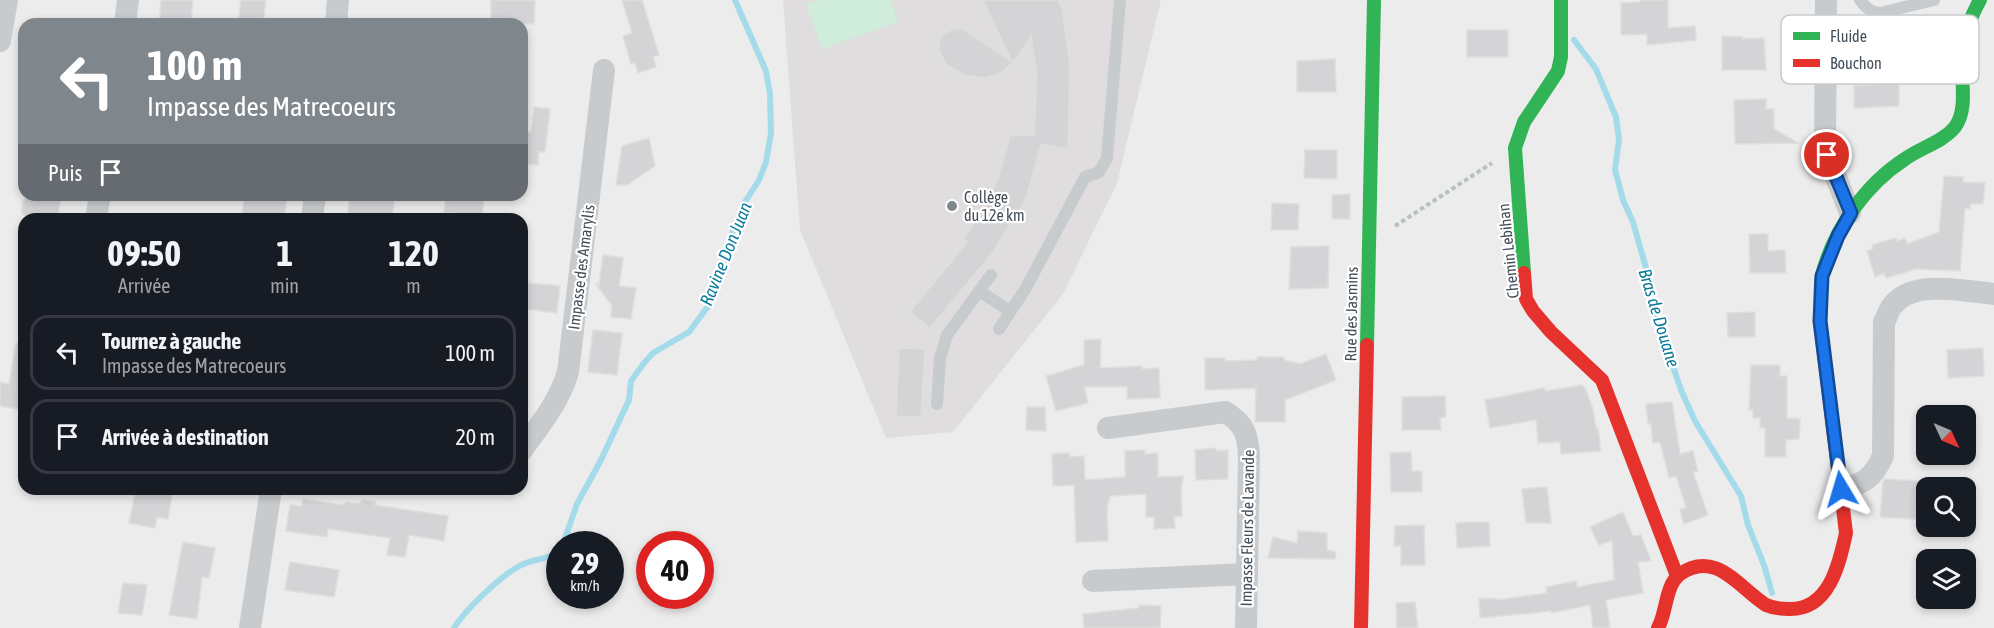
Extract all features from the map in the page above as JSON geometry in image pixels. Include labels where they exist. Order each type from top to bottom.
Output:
[{"type":"street","points":[[0,41],[7,0]]},
{"type":"street","points":[[126,18],[128,0]]},
{"type":"street","points":[[336,18],[338,0]]},
{"type":"street","name":"Rue des Jasmins","points":[[1361,628],[1374,0]]},
{"type":"street","name":"Chemin Lebihan","points":[[1561,0],[1561,57],[1558,71],[1524,122],[1515,148],[1526,299],[1534,314],[1547,329],[1589,364],[1602,380],[1677,576]]},
{"type":"street","points":[[1826,0],[1826,15]]},
{"type":"street","points":[[1971,15],[1980,0]]},
{"type":"street","name":"Impasse des Amarylis","points":[[528,442],[554,406],[568,372],[604,70]]},
{"type":"street","points":[[1825,84],[1825,149],[1851,213]]},
{"type":"street","points":[[1658,628],[1664,621],[1668,608],[1671,584],[1677,576],[1696,565],[1713,567],[1730,574],[1768,606],[1795,611],[1812,603],[1829,588],[1840,562],[1846,532],[1820,321],[1822,276],[1838,236],[1867,191],[1889,169],[1918,150],[1938,141],[1954,128],[1962,113],[1962,84]]},
{"type":"street","points":[[1841,489],[1858,485],[1867,479],[1876,471],[1883,456],[1884,322],[1893,304],[1911,293],[1930,288],[1994,294]]},
{"type":"street","name":"Impasse Fleurs de Lavande","points":[[1108,428],[1225,412],[1244,427],[1248,438],[1249,456],[1246,628]]},
{"type":"street","points":[[250,628],[270,495]]},
{"type":"street","points":[[1093,580],[1247,574]]},
{"type":"lane","points":[[999,329],[1026,288],[1085,177],[1099,172],[1107,158],[1120,0]]},
{"type":"lane","points":[[1860,0],[1865,8],[1881,13],[1934,0]]},
{"type":"lane","points":[[937,404],[940,358],[947,335],[991,275]]},
{"type":"lane","points":[[979,291],[1010,311]]},
{"type":"path","points":[[1369,242],[1515,148]]},
{"type":"shaded area","name":"Collège du 12e km","points":[[783,0],[1161,0],[1117,183],[1063,294],[953,432],[886,438],[800,230]]},
{"type":"green space","points":[[817,0],[891,0],[898,22],[822,49],[806,4]]},
{"type":"building","points":[[161,0],[193,0],[192,18],[160,18]]},
{"type":"building","points":[[241,0],[266,0],[264,18],[239,18]]},
{"type":"building","points":[[491,0],[535,0],[534,24],[528,24],[528,18],[491,18]]},
{"type":"building","points":[[622,0],[642,0],[659,55],[653,57],[656,67],[638,73],[635,63],[631,64],[623,36],[632,33]]},
{"type":"building","points":[[983,0],[1058,0],[1062,8],[1070,65],[1068,149],[1041,144],[1026,199],[993,252],[930,328],[910,312],[967,242],[964,239],[997,182],[1010,136],[1034,135],[1037,74],[1031,36],[1013,63],[999,74],[984,78],[964,75],[946,64],[939,50],[940,38],[950,30],[961,28],[1012,62]]},
{"type":"building","points":[[1640,0],[1668,0],[1668,28],[1695,26],[1696,40],[1647,45],[1647,34],[1621,35],[1621,3],[1640,2]]},
{"type":"building","points":[[1467,30],[1508,30],[1508,57],[1467,57]]},
{"type":"building","points":[[1722,36],[1742,37],[1742,39],[1764,38],[1766,70],[1722,70]]},
{"type":"building","points":[[1335,59],[1336,92],[1297,92],[1297,61]]},
{"type":"building","points":[[1899,84],[1899,106],[1854,108],[1854,86]]},
{"type":"building","points":[[1766,99],[1766,109],[1774,109],[1774,129],[1798,143],[1735,144],[1734,100]]},
{"type":"building","points":[[534,107],[550,109],[545,152],[539,152],[538,165],[528,164],[528,132],[531,132]]},
{"type":"building","points":[[649,138],[655,166],[627,185],[616,185],[622,146]]},
{"type":"building","points":[[1305,150],[1337,150],[1337,179],[1304,178]]},
{"type":"building","points":[[1944,176],[1963,177],[1963,182],[1985,183],[1983,204],[1971,204],[1970,209],[1965,208],[1960,271],[1916,269],[1886,278],[1884,273],[1875,277],[1867,251],[1873,249],[1872,245],[1896,238],[1897,241],[1905,238],[1907,244],[1939,232]]},
{"type":"building","points":[[1350,194],[1350,219],[1332,219],[1332,195]]},
{"type":"building","points":[[23,201],[61,201],[58,213],[22,213]]},
{"type":"building","points":[[244,201],[286,201],[285,213],[242,213]]},
{"type":"building","points":[[349,201],[394,201],[393,213],[348,213]]},
{"type":"building","points":[[445,201],[484,201],[483,213],[444,213]]},
{"type":"building","points":[[1272,203],[1299,204],[1298,230],[1271,230]]},
{"type":"building","points":[[1749,234],[1768,234],[1768,251],[1785,250],[1786,273],[1750,273]]},
{"type":"building","points":[[1329,246],[1328,288],[1289,289],[1291,247]]},
{"type":"building","points":[[603,255],[623,258],[619,286],[636,288],[631,319],[611,317],[612,306],[596,284],[599,285]]},
{"type":"building","points":[[528,283],[560,286],[557,313],[528,309]]},
{"type":"building","points":[[1755,312],[1755,337],[1728,337],[1727,313]]},
{"type":"building","points":[[593,330],[622,333],[617,375],[588,372]]},
{"type":"building","points":[[1101,339],[1100,368],[1142,366],[1142,369],[1159,368],[1160,398],[1127,399],[1127,387],[1084,387],[1088,403],[1056,411],[1046,376],[1084,365],[1084,340]]},
{"type":"building","points":[[16,343],[18,343],[18,409],[0,406],[0,382],[9,384]]},
{"type":"building","points":[[899,348],[925,349],[921,417],[896,416]]},
{"type":"building","points":[[1983,348],[1984,376],[1948,378],[1947,350]]},
{"type":"building","points":[[1326,354],[1336,380],[1285,400],[1285,422],[1255,422],[1256,388],[1205,390],[1205,358],[1225,358],[1225,361],[1257,360],[1257,357],[1284,357],[1284,360],[1300,364]]},
{"type":"building","points":[[1751,365],[1780,365],[1780,376],[1787,376],[1787,418],[1800,419],[1799,439],[1786,440],[1786,457],[1765,457],[1765,428],[1760,428],[1760,418],[1753,418],[1753,410],[1749,410]]},
{"type":"building","points":[[1582,385],[1593,409],[1601,451],[1561,454],[1560,442],[1538,443],[1536,420],[1490,428],[1485,400],[1544,388],[1546,391]]},
{"type":"building","points":[[1445,396],[1446,411],[1445,417],[1440,418],[1441,430],[1402,430],[1402,397]]},
{"type":"building","points":[[1672,402],[1680,454],[1693,451],[1698,471],[1693,472],[1708,515],[1684,524],[1680,510],[1686,507],[1676,476],[1669,478],[1660,442],[1653,443],[1646,404]]},
{"type":"building","points":[[1027,407],[1045,407],[1046,431],[1026,430]]},
{"type":"building","points":[[1216,448],[1216,451],[1228,450],[1228,479],[1196,480],[1195,450]]},
{"type":"building","points":[[1145,450],[1145,454],[1158,453],[1158,477],[1183,476],[1182,516],[1174,517],[1175,528],[1154,529],[1154,517],[1146,517],[1146,494],[1110,496],[1107,508],[1108,541],[1076,542],[1074,485],[1053,486],[1052,454],[1070,453],[1070,457],[1084,456],[1085,480],[1125,477],[1125,451]]},
{"type":"building","points":[[1411,452],[1412,471],[1422,471],[1422,492],[1391,492],[1390,453]]},
{"type":"building","points":[[1885,479],[1916,481],[1916,519],[1880,517]]},
{"type":"building","points":[[1547,487],[1551,523],[1526,523],[1522,489]]},
{"type":"building","points":[[135,495],[172,495],[168,519],[157,517],[155,528],[129,523]]},
{"type":"building","points":[[303,499],[343,505],[346,502],[359,504],[363,500],[375,502],[375,505],[448,516],[444,541],[409,535],[405,557],[387,555],[390,538],[328,529],[327,537],[286,531],[290,505],[302,506]]},
{"type":"building","points":[[1623,512],[1633,536],[1641,535],[1651,561],[1638,562],[1643,593],[1606,600],[1610,628],[1593,628],[1590,605],[1551,613],[1551,611],[1480,618],[1479,599],[1496,598],[1496,600],[1547,593],[1546,587],[1576,581],[1577,587],[1614,580],[1612,540],[1599,545],[1590,527]]},
{"type":"building","points":[[1489,522],[1490,546],[1457,548],[1456,523]]},
{"type":"building","points":[[1424,525],[1425,565],[1401,565],[1401,546],[1394,546],[1395,526]]},
{"type":"building","points":[[1298,531],[1327,533],[1327,550],[1336,552],[1335,559],[1268,558],[1273,537],[1297,543]]},
{"type":"building","points":[[183,542],[215,548],[209,578],[202,577],[197,619],[169,615]]},
{"type":"building","points":[[290,562],[339,570],[334,597],[285,590]]},
{"type":"building","points":[[123,583],[147,585],[142,615],[118,613]]},
{"type":"building","points":[[1415,602],[1418,628],[1397,628],[1396,603]]},
{"type":"building","points":[[1139,605],[1161,606],[1160,628],[1084,628],[1083,614],[1139,608]]},
{"type":"waterway","name":"Ravine Don Juan","points":[[568,531],[577,504],[629,400],[631,381],[653,353],[689,332],[709,305],[735,225],[766,162],[771,133],[770,94],[766,71],[735,0]]},
{"type":"waterway","name":"Bras de Douane","points":[[1574,40],[1596,69],[1616,117],[1619,139],[1615,170],[1646,268],[1653,307],[1681,390],[1695,421],[1741,496],[1748,525],[1772,593]]},
{"type":"waterway","name":"Ravine Don Juan","points":[[454,628],[476,601],[497,582],[518,567],[546,557]]},
{"type":"traffic: fast","points":[[1367,345],[1374,0]]},
{"type":"traffic: fast","points":[[1524,273],[1515,148],[1524,122],[1558,71],[1561,57],[1561,0]]},
{"type":"traffic: fast","points":[[1973,15],[1980,0]]},
{"type":"traffic: fast","points":[[1821,307],[1821,279],[1827,258],[1853,209],[1877,181],[1891,169],[1938,141],[1955,127],[1963,104],[1963,84]]},
{"type":"traffic: jam","points":[[1524,273],[1526,299],[1533,311],[1551,332],[1602,380],[1677,576]]},
{"type":"traffic: jam","points":[[1658,628],[1675,579],[1693,567],[1716,568],[1766,605],[1780,609],[1803,607],[1814,602],[1830,583],[1840,559],[1846,533],[1820,321],[1821,307]]},
{"type":"traffic: jam","points":[[1361,628],[1367,345]]},
{"type":"place","name":"Collège du 12e km","points":[[952,206]]},
{"type":"route","points":[[1827,155],[1851,213],[1838,236],[1822,276],[1820,321],[1841,489]]}]
